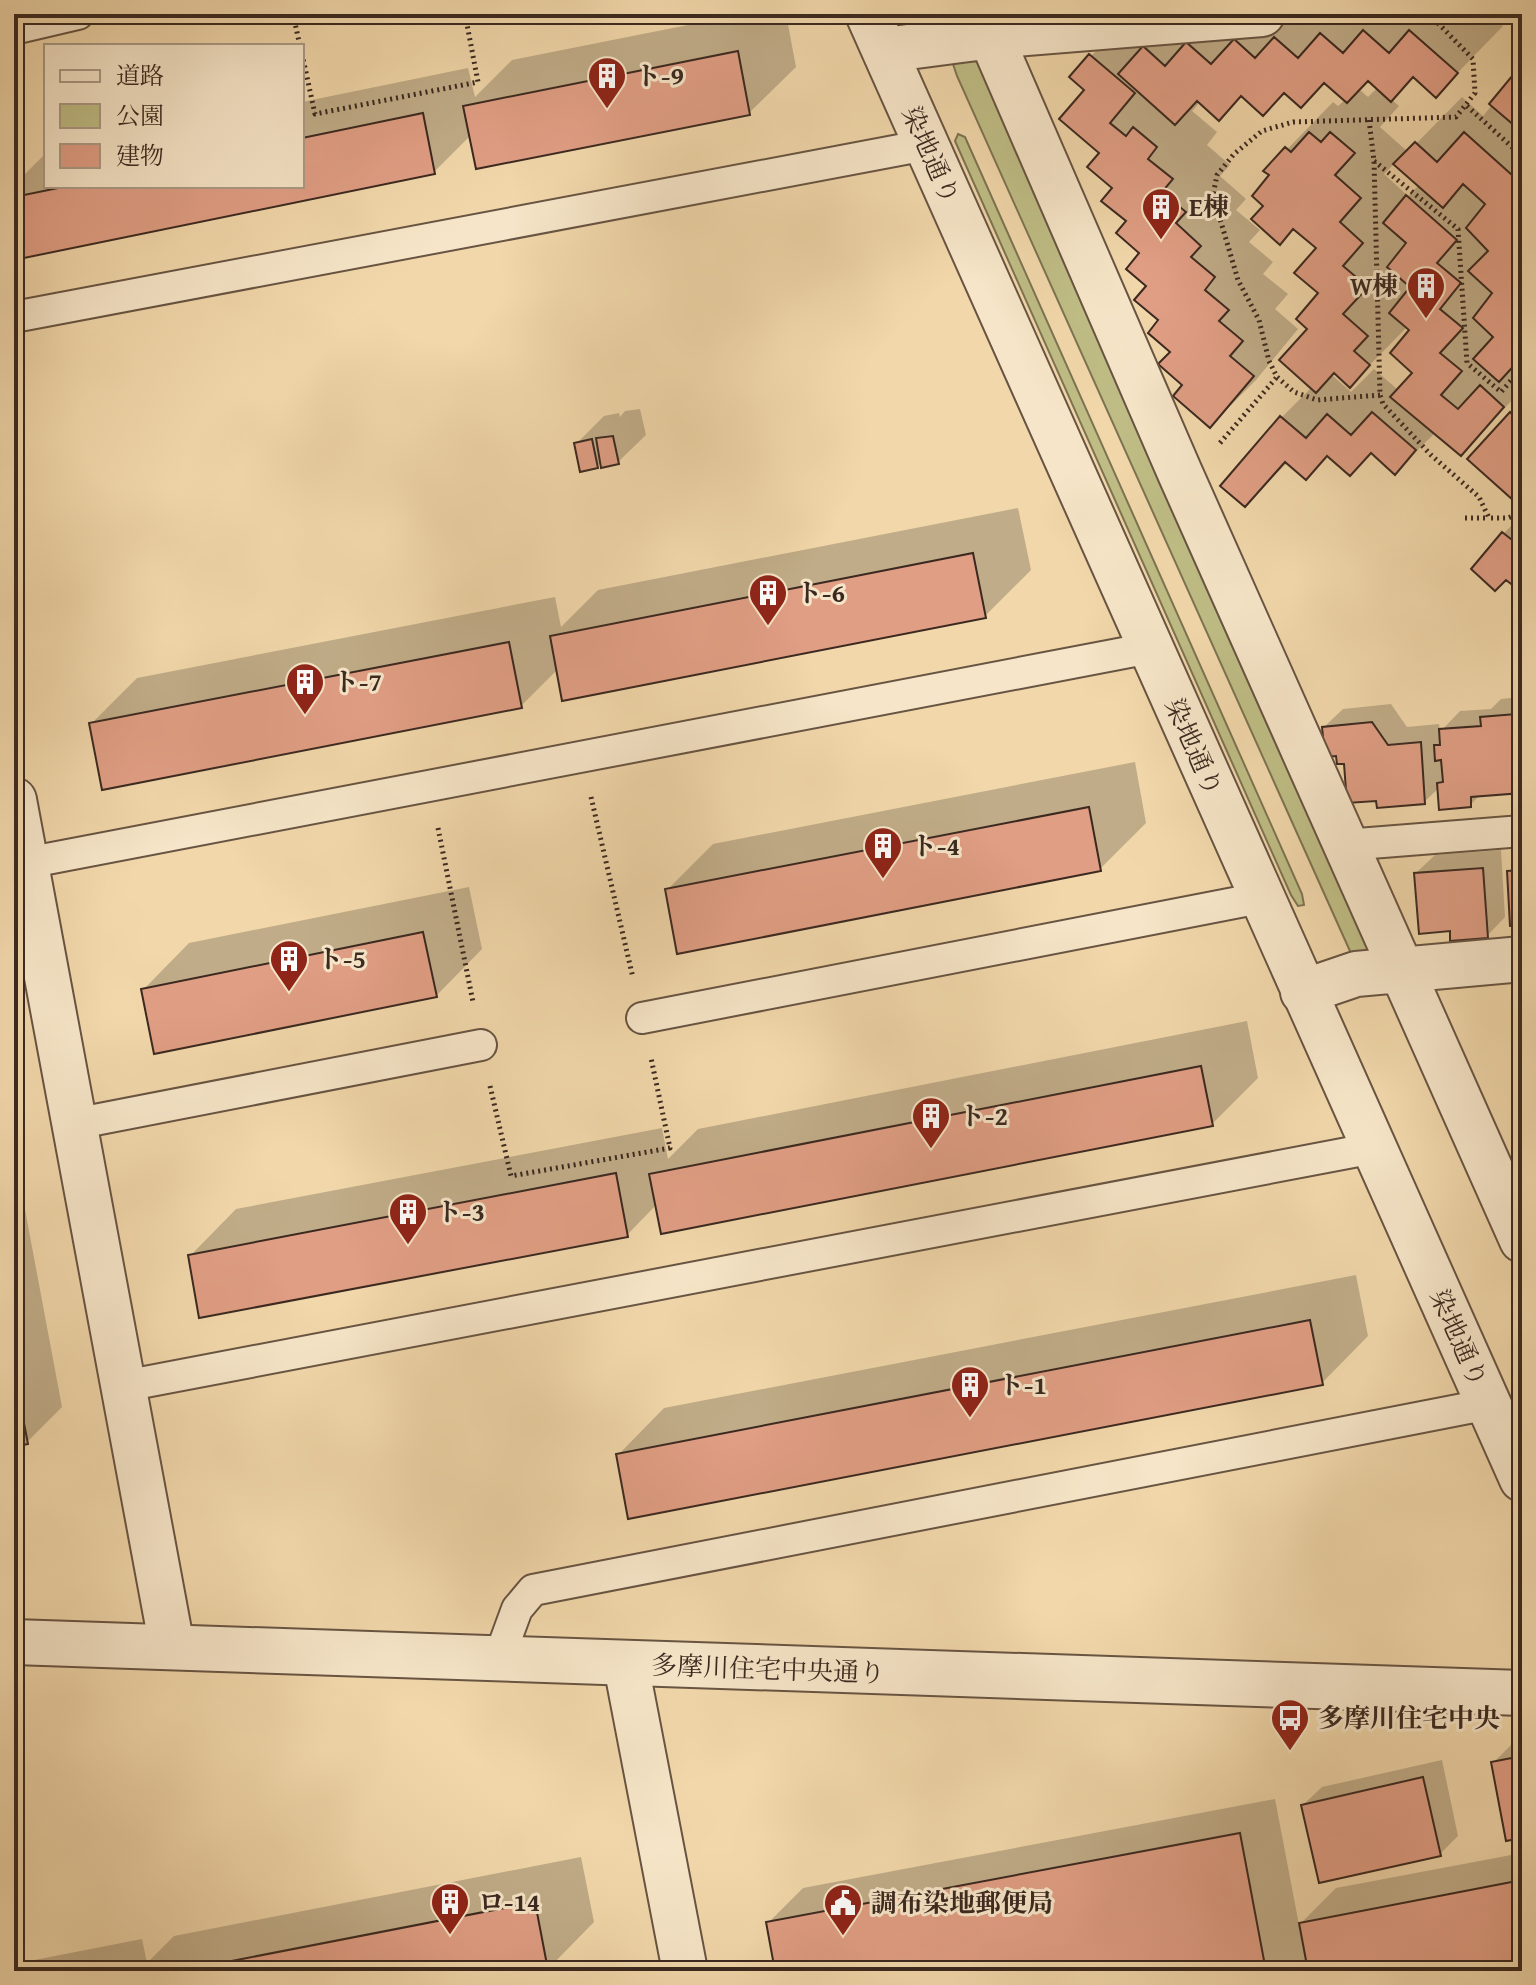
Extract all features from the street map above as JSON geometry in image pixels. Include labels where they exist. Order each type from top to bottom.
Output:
[{"type":"street","points":[[876,32],[1262,14]]},
{"type":"street","points":[[987,25],[1180,473],[1522,1240]]},
{"type":"street","name":"染地通り","points":[[876,32],[1522,1479]]},
{"type":"street","points":[[14,800],[172,1647]]},
{"type":"street","points":[[1303,992],[1356,974],[1522,959]]},
{"type":"street","name":"多摩川住宅中央通り","points":[[14,1642],[1522,1693]]},
{"type":"street","points":[[626,1665],[685,1971]]},
{"type":"lane","points":[[14,29],[78,14]]},
{"type":"lane","points":[[14,317],[926,145]]},
{"type":"lane","points":[[26,863],[1150,648]]},
{"type":"lane","points":[[1345,845],[1522,831]]},
{"type":"lane","points":[[642,1018],[1260,898]]},
{"type":"lane","points":[[74,1124],[481,1045]]},
{"type":"lane","points":[[124,1386],[1374,1148]]},
{"type":"lane","points":[[499,1658],[517,1609],[533,1590],[1489,1404]]},
{"type":"path","points":[[293,14],[300,44]]},
{"type":"path","points":[[304,63],[315,114],[478,82],[465,14]]},
{"type":"path","points":[[1380,395],[1317,400],[1294,392],[1277,377],[1269,361],[1259,320],[1238,280],[1213,195],[1217,175],[1234,154],[1262,131],[1293,122],[1456,117],[1475,93],[1473,59],[1429,14]]},
{"type":"path","points":[[1467,106],[1522,156]]},
{"type":"path","points":[[1369,120],[1374,161],[1380,395],[1383,404],[1431,455],[1479,497],[1489,518]]},
{"type":"path","points":[[1374,161],[1458,229],[1467,363],[1501,392],[1515,376],[1522,376]]},
{"type":"path","points":[[1217,445],[1277,377]]},
{"type":"path","points":[[1465,518],[1508,518],[1522,512]]},
{"type":"path","points":[[430,786],[481,1045],[511,1176],[670,1148],[582,757]]},
{"type":"green space","points":[[969,56],[979,63],[1371,944],[1366,953],[1354,960],[957,76],[952,61]]},
{"type":"green space","points":[[958,134],[965,137],[1302,894],[1304,905],[1298,906],[1291,895],[955,141]]},
{"type":"building","points":[[1363,30],[1389,53],[1409,30],[1458,73],[1436,98],[1413,77],[1391,102],[1368,81],[1347,103],[1324,83],[1301,108],[1284,93],[1263,116],[1241,96],[1219,121],[1197,101],[1175,125],[1118,74],[1143,46],[1165,66],[1186,42],[1211,64],[1234,39],[1255,58],[1274,37],[1298,58],[1320,33],[1343,53]]},
{"type":"building","name":"ト-9","points":[[738,51],[750,115],[476,169],[463,106]]},
{"type":"building","name":"E棟","points":[[1089,54],[1135,93],[1110,123],[1126,136],[1133,127],[1157,147],[1148,159],[1173,179],[1162,192],[1186,212],[1176,223],[1201,246],[1191,257],[1215,277],[1205,290],[1229,310],[1219,321],[1243,341],[1230,356],[1254,376],[1210,428],[1173,396],[1182,385],[1158,364],[1170,352],[1148,333],[1158,320],[1134,300],[1146,286],[1126,269],[1139,253],[1116,233],[1126,221],[1101,201],[1112,188],[1087,167],[1099,153],[1059,119],[1084,90],[1069,77]]},
{"type":"building","points":[[1522,64],[1522,132],[1489,104]]},
{"type":"building","points":[[423,113],[435,174],[14,260],[14,197],[58,188],[304,188],[304,138]]},
{"type":"building","name":"E棟","points":[[1309,132],[1321,142],[1330,132],[1355,153],[1335,175],[1361,198],[1340,222],[1363,243],[1343,266],[1368,287],[1343,314],[1368,336],[1354,351],[1370,365],[1350,388],[1334,373],[1316,393],[1279,360],[1307,329],[1296,319],[1318,293],[1294,273],[1316,248],[1293,229],[1280,245],[1251,219],[1263,206],[1252,196],[1269,175],[1263,171],[1285,147],[1291,152]]},
{"type":"building","name":"W棟","points":[[1464,132],[1522,184],[1522,213],[1516,220],[1522,226],[1522,256],[1517,262],[1522,267],[1522,361],[1520,359],[1499,382],[1473,359],[1493,337],[1473,318],[1492,293],[1468,271],[1488,251],[1466,228],[1485,204],[1463,184],[1443,208],[1393,164],[1415,142],[1437,162]]},
{"type":"building","name":"W棟","points":[[1406,195],[1457,240],[1437,263],[1461,283],[1440,309],[1463,328],[1440,353],[1462,371],[1441,395],[1458,409],[1480,385],[1504,407],[1461,456],[1390,397],[1412,373],[1390,353],[1409,330],[1389,313],[1410,287],[1387,267],[1406,243],[1383,223]]},
{"type":"building","points":[[1372,412],[1416,450],[1395,475],[1371,453],[1350,476],[1327,456],[1306,480],[1285,462],[1245,507],[1220,486],[1280,416],[1306,438],[1327,414],[1351,435]]},
{"type":"building","points":[[1510,412],[1517,419],[1522,413],[1522,490],[1513,500],[1467,459]]},
{"type":"building","points":[[613,436],[619,464],[601,468],[596,438]]},
{"type":"building","points":[[592,439],[598,468],[580,472],[574,443]]},
{"type":"building","points":[[1502,532],[1522,545],[1522,586],[1519,590],[1506,580],[1495,591],[1471,569]]},
{"type":"building","name":"ト-6","points":[[973,553],[986,618],[562,701],[550,636]]},
{"type":"building","name":"ト-7","points":[[509,642],[522,708],[102,790],[89,723]]},
{"type":"building","points":[[1516,714],[1522,793],[1471,797],[1471,807],[1439,810],[1437,783],[1443,782],[1441,760],[1435,761],[1434,745],[1440,745],[1439,729],[1481,726],[1480,717]]},
{"type":"building","points":[[1372,722],[1388,745],[1421,742],[1425,804],[1377,808],[1376,801],[1347,803],[1344,764],[1337,764],[1336,756],[1325,757],[1322,727]]},
{"type":"building","name":"ト-4","points":[[1089,807],[1101,871],[677,954],[665,889]]},
{"type":"building","points":[[1483,868],[1488,938],[1450,941],[1450,931],[1419,934],[1414,873]]},
{"type":"building","points":[[1522,870],[1522,925],[1510,926],[1507,871]]},
{"type":"building","name":"ト-5","points":[[423,932],[437,997],[154,1054],[141,989]]},
{"type":"building","name":"ト-2","points":[[1201,1066],[1213,1126],[661,1234],[649,1174]]},
{"type":"building","name":"ト-3","points":[[616,1173],[628,1237],[199,1318],[188,1255]]},
{"type":"building","name":"ト-1","points":[[1310,1320],[1323,1385],[628,1519],[616,1454]]},
{"type":"building","points":[[14,1371],[28,1444],[14,1447]]},
{"type":"building","points":[[1522,1756],[1522,1838],[1506,1841],[1491,1762]]},
{"type":"building","points":[[1423,1777],[1441,1856],[1319,1883],[1301,1805]]},
{"type":"building","points":[[1240,1833],[1266,1971],[775,1971],[766,1922]]},
{"type":"building","points":[[1522,1880],[1522,1971],[1308,1971],[1299,1923]]},
{"type":"building","name":"ロ-14","points":[[535,1902],[546,1971],[180,1971]]},
{"type":"place","name":"ト-9","points":[[607,110]]},
{"type":"place","name":"E棟","points":[[1161,241]]},
{"type":"place","name":"W棟","points":[[1426,320]]},
{"type":"place","name":"ト-6","points":[[768,627]]},
{"type":"place","name":"ト-7","points":[[305,716]]},
{"type":"place","name":"ト-4","points":[[883,880]]},
{"type":"place","name":"ト-5","points":[[289,993]]},
{"type":"place","name":"ト-2","points":[[931,1150]]},
{"type":"place","name":"ト-3","points":[[408,1246]]},
{"type":"place","name":"ト-1","points":[[970,1419]]},
{"type":"place","name":"多摩川住宅中央","points":[[1290,1752]]},
{"type":"place","name":"ロ-14","points":[[450,1936]]},
{"type":"place","name":"調布染地郵便局","points":[[843,1937]]}]
